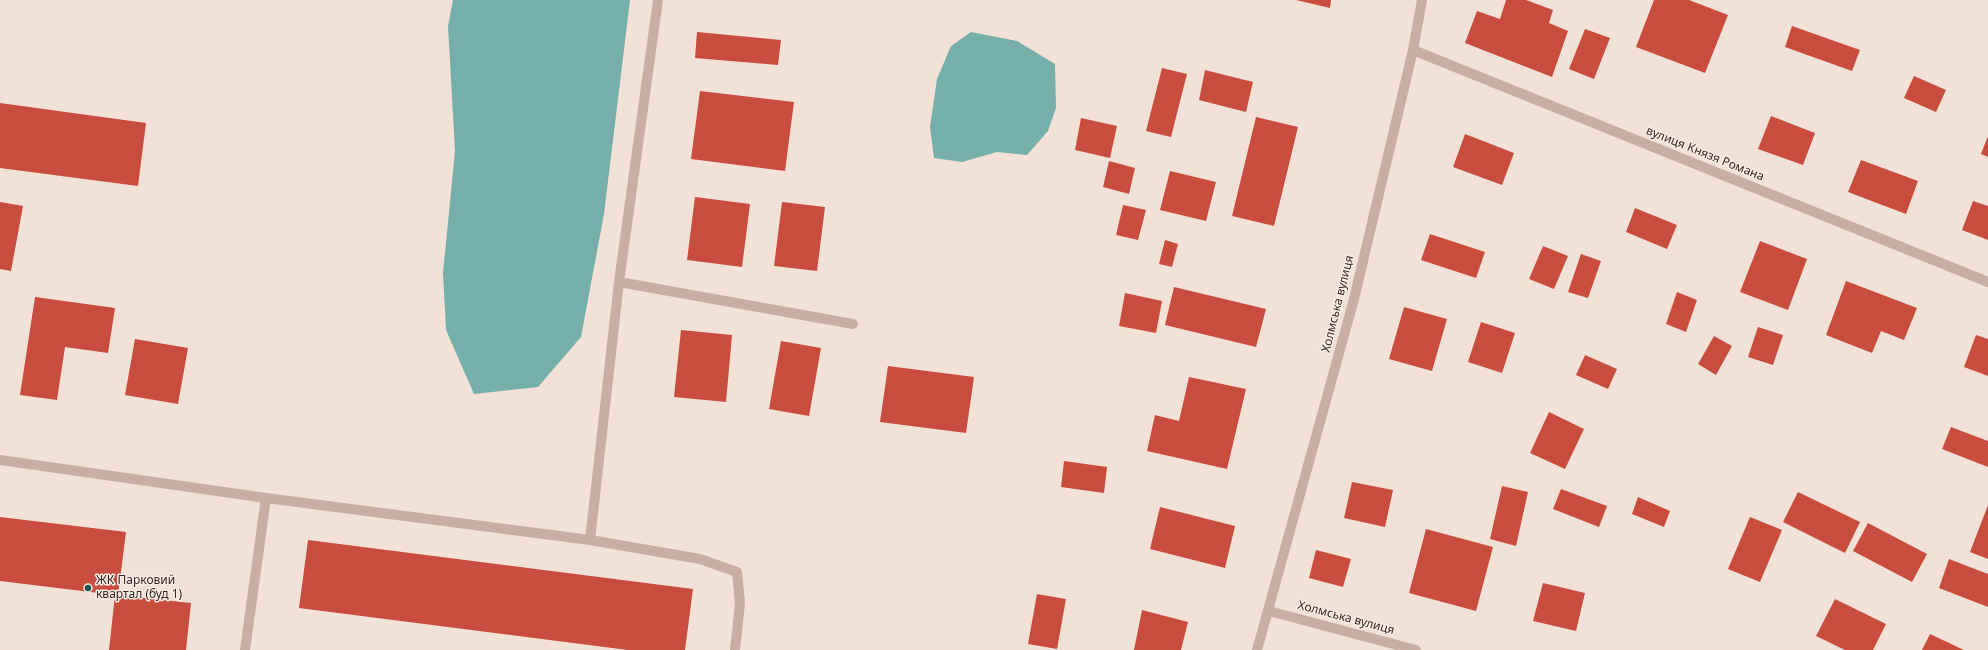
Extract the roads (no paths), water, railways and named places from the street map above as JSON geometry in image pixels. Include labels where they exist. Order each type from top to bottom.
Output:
[{"type":"street","points":[[590,540],[619,282],[658,0]]},
{"type":"street","name":"Холмська вулиця","points":[[1257,650],[1354,299],[1413,50],[1422,0]]},
{"type":"street","name":"вулиця Князя Романа","points":[[1413,50],[1988,282]]},
{"type":"street","points":[[619,282],[853,324]]},
{"type":"street","points":[[0,460],[266,498],[590,540],[700,559],[737,572],[740,603],[735,650]]},
{"type":"street","points":[[245,650],[266,498]]},
{"type":"street","name":"Холмська вулиця","points":[[1269,611],[1416,650]]},
{"type":"water","points":[[453,0],[630,0],[604,214],[581,337],[538,387],[474,394],[446,330],[443,273],[455,151],[448,26]]},
{"type":"water","points":[[971,32],[1017,41],[1055,64],[1056,108],[1048,131],[1027,155],[997,152],[962,162],[934,158],[930,127],[937,79],[951,46]]},
{"type":"place","name":"ЖК Парковий квартал (буд 1)","points":[[88,588]]}]
